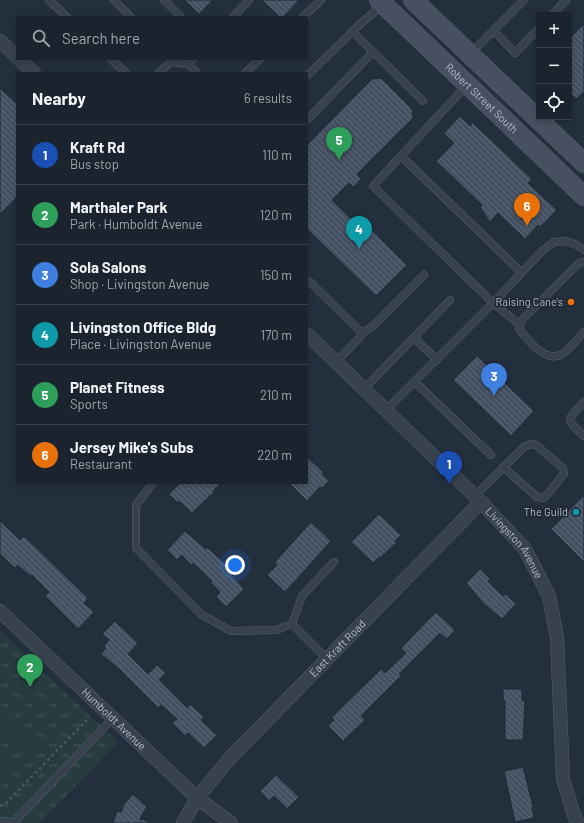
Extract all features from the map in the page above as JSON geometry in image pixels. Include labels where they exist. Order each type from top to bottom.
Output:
[{"type":"main road","points":[[381,2],[391,1],[416,3],[584,162]]},
{"type":"main road","name":"Robert Street South","points":[[381,2],[584,196]]},
{"type":"street","points":[[0,41],[16,56]]},
{"type":"street","points":[[20,60],[33,72]]},
{"type":"street","name":"Livingston Avenue","points":[[308,335],[478,499],[526,549],[549,596],[557,638],[563,780],[578,823]]},
{"type":"street","name":"East Kraft Road","points":[[183,823],[197,798],[230,758],[478,499]]},
{"type":"street","name":"Humboldt Avenue","points":[[0,611],[197,798],[232,823]]},
{"type":"lane","points":[[50,0],[66,16]]},
{"type":"lane","points":[[164,0],[180,16]]},
{"type":"lane","points":[[234,16],[249,0]]},
{"type":"lane","points":[[304,16],[321,0]]},
{"type":"lane","points":[[470,54],[524,0]]},
{"type":"lane","points":[[555,12],[566,0]]},
{"type":"lane","points":[[119,2],[130,16]]},
{"type":"lane","points":[[308,75],[381,2]]},
{"type":"lane","points":[[352,31],[423,101]]},
{"type":"lane","points":[[494,31],[515,53],[536,31]]},
{"type":"lane","points":[[308,119],[373,52]]},
{"type":"lane","points":[[112,60],[125,72]]},
{"type":"lane","points":[[246,72],[259,60]]},
{"type":"lane","points":[[160,72],[171,62],[191,62],[196,72]]},
{"type":"lane","points":[[467,85],[373,186],[493,303],[520,325],[520,329],[540,352],[556,356],[562,354],[584,332]]},
{"type":"lane","points":[[401,156],[521,272]]},
{"type":"lane","points":[[386,410],[511,285],[521,272],[542,251],[554,242],[566,241],[575,244],[584,250]]},
{"type":"lane","points":[[520,325],[522,320],[579,263],[584,262]]},
{"type":"lane","points":[[336,362],[362,333],[372,327],[424,275]]},
{"type":"lane","points":[[308,282],[362,333]]},
{"type":"lane","points":[[364,389],[450,300]]},
{"type":"lane","points":[[414,338],[437,360]]},
{"type":"lane","points":[[415,382],[491,455]]},
{"type":"lane","points":[[584,402],[572,414],[570,419],[570,423],[584,436]]},
{"type":"lane","points":[[478,499],[504,468],[525,446],[531,444],[536,445],[563,468],[564,474],[544,498],[537,497],[504,468]]},
{"type":"lane","points":[[152,484],[136,505],[136,548],[202,615],[231,631],[276,630],[292,624],[302,596],[334,562]]},
{"type":"lane","points":[[292,624],[327,658]]},
{"type":"lane","points":[[0,821],[14,823],[114,718]]},
{"type":"path","points":[[0,806],[6,803],[87,720]]},
{"type":"green space","points":[[0,631],[118,742],[40,823],[0,823]]},
{"type":"green space","points":[[8,709],[43,743],[27,759],[0,733],[0,718]]},
{"type":"green space","points":[[0,753],[17,769],[2,785],[0,784]]},
{"type":"building","points":[[185,0],[213,0],[199,14]]},
{"type":"building","points":[[262,0],[299,0],[284,16],[279,16]]},
{"type":"building","points":[[584,24],[584,92],[576,99],[572,95],[572,36]]},
{"type":"building","points":[[381,78],[412,109],[413,118],[357,174],[361,179],[354,187],[349,183],[332,200],[363,231],[368,226],[407,265],[376,296],[308,230],[308,144],[372,79]]},
{"type":"building","points":[[0,88],[16,103],[16,198],[0,214]]},
{"type":"building","points":[[460,116],[470,126],[473,123],[532,179],[528,183],[557,210],[540,227],[538,225],[525,239],[498,213],[490,222],[480,207],[482,205],[436,161],[454,143],[444,133]]},
{"type":"building","points":[[477,356],[534,411],[511,436],[453,380]]},
{"type":"building","points":[[308,458],[323,472],[322,474],[329,481],[322,488],[320,487],[307,501],[290,484],[308,484]]},
{"type":"building","points":[[179,484],[220,484],[213,491],[214,492],[192,513],[179,501],[178,503],[169,494]]},
{"type":"building","name":"The Guild","points":[[584,495],[584,562],[551,529]]},
{"type":"building","points":[[379,514],[401,535],[395,541],[397,542],[373,563],[351,542]]},
{"type":"building","points":[[0,521],[20,540],[24,536],[88,598],[84,603],[94,612],[78,629],[45,596],[49,592],[32,575],[30,576],[18,565],[15,568],[0,554]]},
{"type":"building","points":[[311,522],[331,541],[285,592],[267,575],[277,565],[275,562]]},
{"type":"building","points":[[185,531],[206,549],[207,547],[228,566],[226,568],[244,589],[226,607],[216,597],[220,592],[210,582],[212,581],[193,563],[191,565],[182,555],[177,560],[167,550]]},
{"type":"building","points":[[480,569],[490,579],[488,581],[503,596],[506,594],[516,604],[502,619],[484,604],[466,583]]},
{"type":"building","points":[[436,612],[455,630],[447,639],[440,633],[399,674],[401,676],[361,716],[365,720],[343,741],[328,726],[334,720],[332,717],[381,669],[385,673],[406,653],[401,648]]},
{"type":"building","points":[[115,621],[138,643],[128,654],[148,674],[157,665],[166,673],[159,680],[187,708],[190,704],[204,717],[201,720],[217,735],[204,748],[188,733],[185,736],[172,723],[177,719],[161,705],[158,708],[119,669],[101,654],[106,648],[104,646],[109,640],[102,634]]},
{"type":"building","points":[[503,689],[522,689],[522,701],[525,700],[523,740],[505,740],[505,701],[503,701]]},
{"type":"building","points":[[523,767],[533,806],[534,818],[515,822],[504,771]]},
{"type":"building","points":[[276,775],[299,797],[287,809],[274,796],[269,801],[260,791]]},
{"type":"building","points":[[133,794],[147,807],[140,819],[148,821],[147,823],[113,823],[117,811],[121,812],[124,804]]},
{"type":"place","name":"Planet Fitness","points":[[339,160]]},
{"type":"place","name":"Jersey Mike's Subs","points":[[527,226]]},
{"type":"place","name":"Livingston Office Bldg","points":[[359,249]]},
{"type":"place","name":"Raising Cane's","points":[[571,302]]},
{"type":"place","name":"Sola Salons","points":[[494,396]]},
{"type":"place","name":"Kraft Rd","points":[[449,484]]},
{"type":"place","name":"The Guild","points":[[576,512]]},
{"type":"place","name":"Marthaler Park","points":[[30,687]]}]
